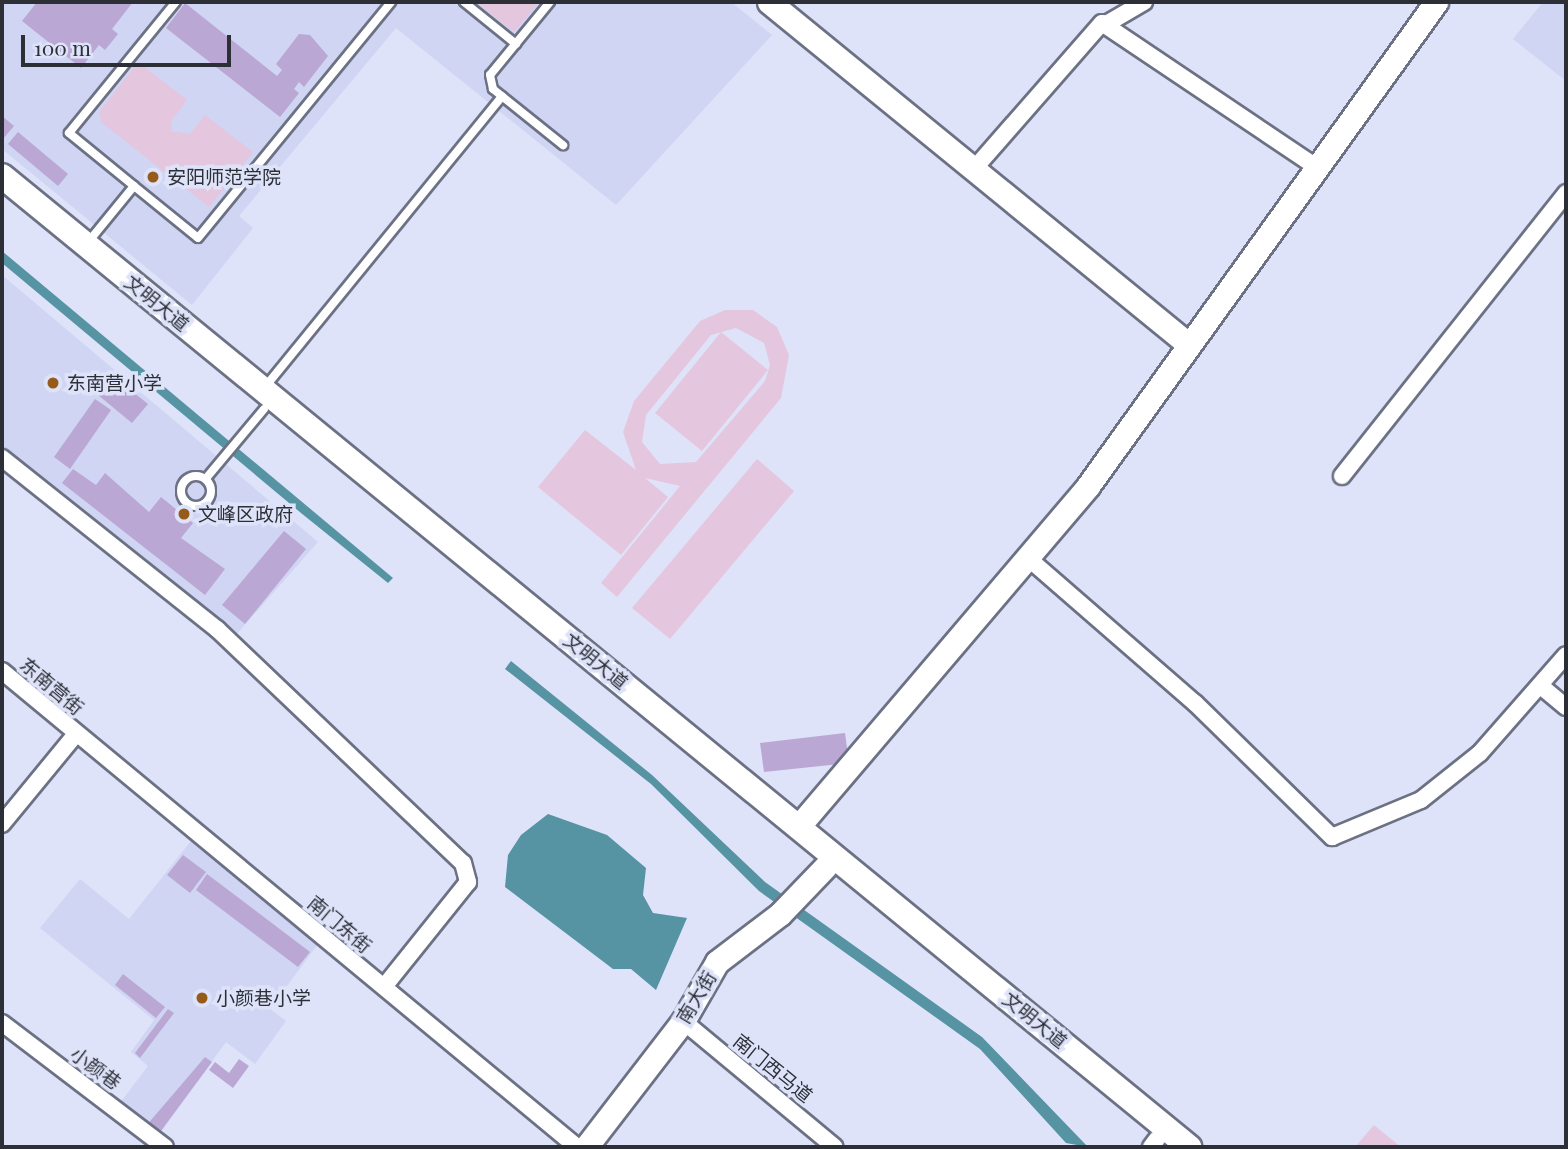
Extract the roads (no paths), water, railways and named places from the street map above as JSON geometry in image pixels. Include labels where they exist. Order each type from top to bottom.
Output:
[{"type":"main road","name":"文明大道","points":[[2,176],[264,399],[1158,1145]]},
{"type":"main road","name":"文明大道","points":[[2,195],[264,399],[799,827],[1189,1147]]},
{"type":"street","points":[[769,2],[1188,344]]},
{"type":"street","points":[[974,169],[1096,25],[1108,23],[1144,2]]},
{"type":"street","points":[[799,827],[1028,558],[1188,344],[1436,2]]},
{"type":"street","points":[[1108,23],[1316,167]]},
{"type":"street","points":[[1342,477],[1566,193]]},
{"type":"street","points":[[2,458],[217,629],[463,863],[468,881],[384,987]]},
{"type":"street","points":[[1028,558],[1195,703],[1332,837],[1421,800],[1479,753],[1542,687],[1566,655]]},
{"type":"street","name":"东南营街","points":[[2,671],[76,734]]},
{"type":"street","points":[[1542,687],[1566,707]]},
{"type":"street","points":[[2,824],[76,734]]},
{"type":"street","name":"南门东街","points":[[76,734],[577,1147]]},
{"type":"street","name":"南大街","points":[[586,1147],[683,1021],[723,956],[788,907],[825,867]]},
{"type":"street","name":"南门西马道","points":[[683,1021],[835,1147]]},
{"type":"street","name":"小颜巷","points":[[2,1023],[165,1147]]},
{"type":"lane","points":[[176,2],[69,133],[198,238],[391,2]]},
{"type":"lane","points":[[464,2],[516,44]]},
{"type":"lane","points":[[550,2],[490,75],[502,96],[563,145]]},
{"type":"lane","points":[[208,476],[240,437],[264,399],[502,96]]},
{"type":"lane","points":[[86,245],[134,186]]},
{"type":"lane","points":[[197,473],[208,476],[214,486],[197,507],[185,507],[181,493],[197,473]]},
{"type":"place","name":"安阳师范学院","points":[[153,177]]},
{"type":"place","name":"东南营小学","points":[[53,383]]},
{"type":"place","name":"文峰区政府","points":[[184,514]]},
{"type":"place","name":"小颜巷小学","points":[[202,998]]}]
